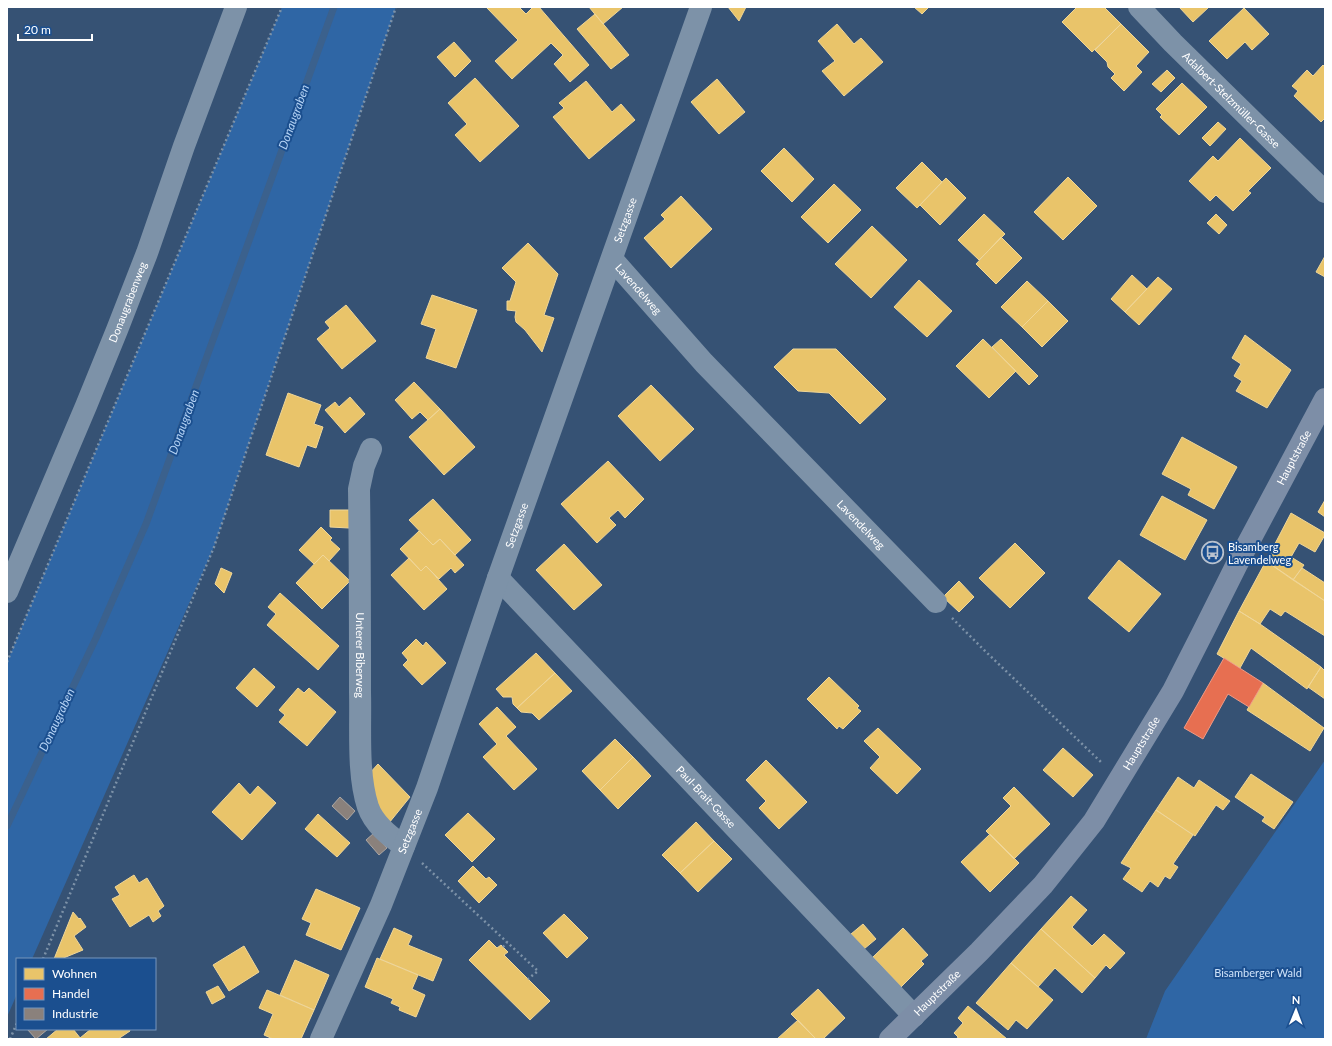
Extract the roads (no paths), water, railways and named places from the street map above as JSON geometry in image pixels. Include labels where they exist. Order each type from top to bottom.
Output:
[{"type":"main road","name":"Hauptstraße","points":[[890,1039],[979,952],[1043,885],[1094,821],[1173,691],[1237,564],[1325,399]]},
{"type":"street","name":"Donaugrabenweg","points":[[7,592],[117,330],[147,253],[184,146],[236,7]]},
{"type":"street","name":"Setzgasse","points":[[321,1039],[383,900],[427,788],[498,578],[701,7]]},
{"type":"street","name":"Adalbert-Stelzmüller-Gasse","points":[[1139,7],[1325,192]]},
{"type":"street","name":"Lavendelweg","points":[[612,259],[704,363],[936,602]]},
{"type":"street","name":"Unterer Biberweg","points":[[371,450],[360,478],[359,489],[361,754],[363,785],[368,808],[375,820],[394,840],[404,846]]},
{"type":"street","name":"Paul-Brait-Gasse","points":[[498,578],[914,1016]]},
{"type":"waterway","name":"Donaugraben","points":[[7,826],[96,638],[146,524],[334,7]]},
{"type":"place","name":"Bisamberg Lavendelweg","points":[[1212,553]]},
{"type":"park label","name":"Bisamberger Wald","points":[[1258,973]]}]
